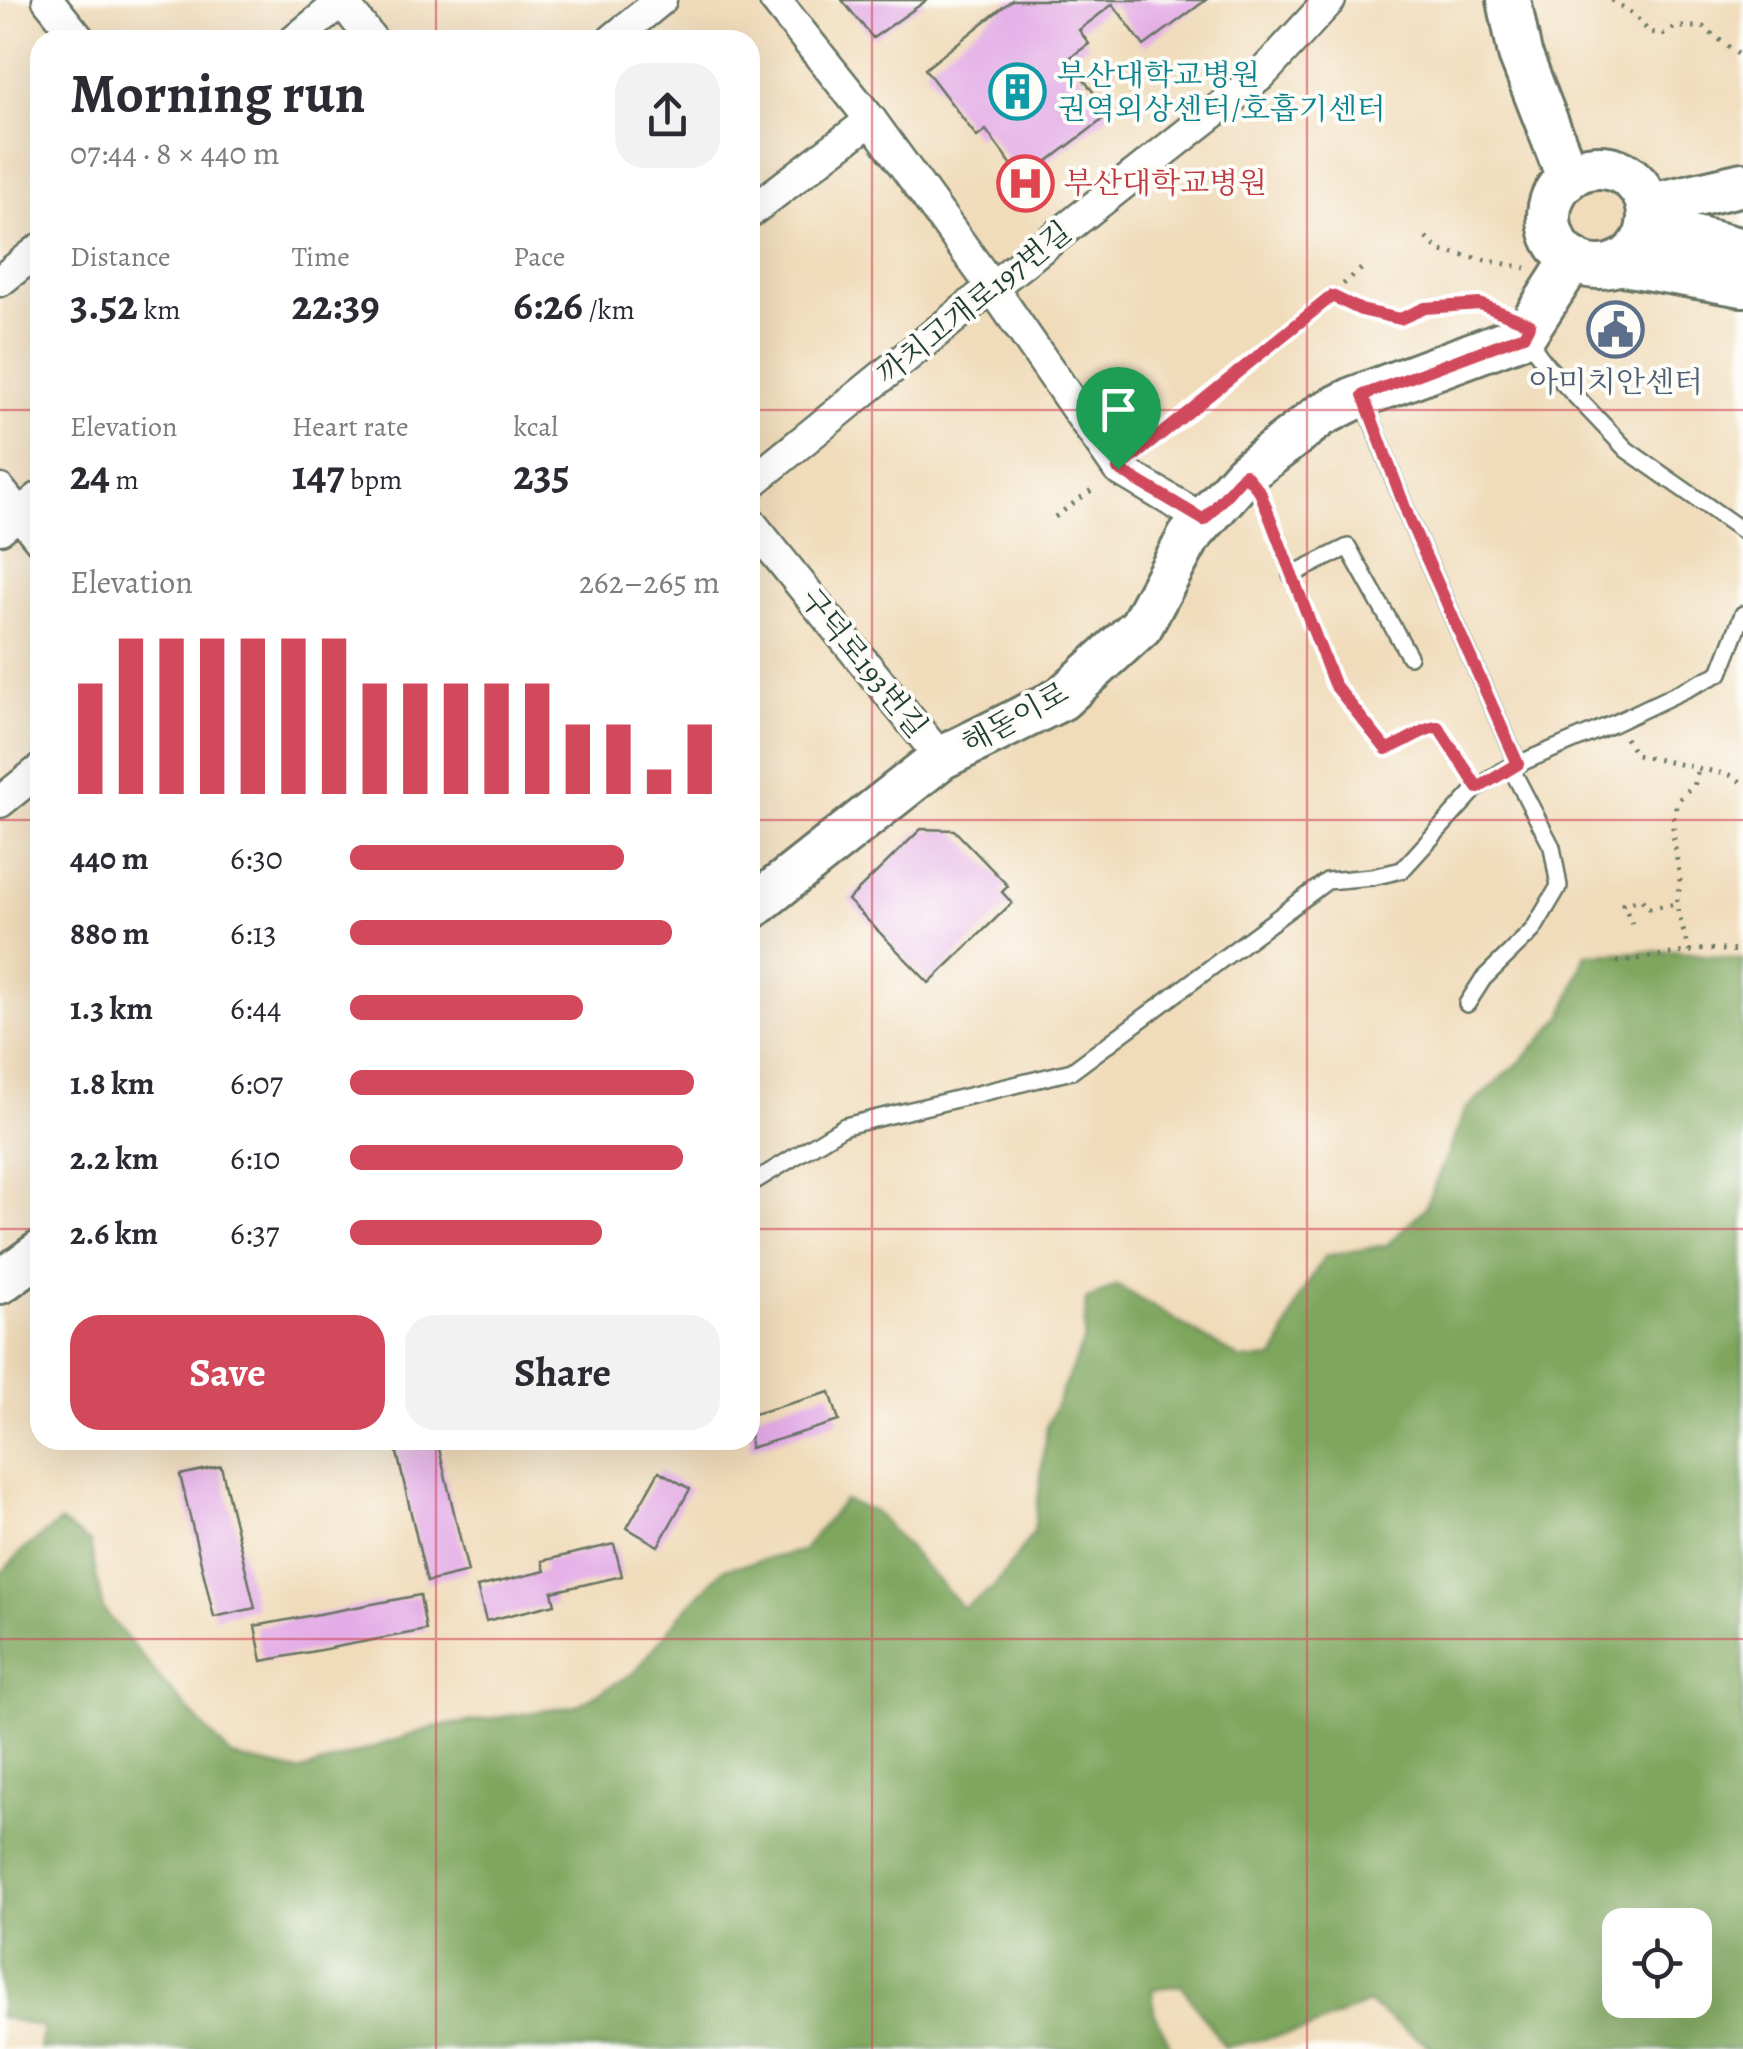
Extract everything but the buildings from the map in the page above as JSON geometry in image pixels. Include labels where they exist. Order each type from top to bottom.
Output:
[{"type":"street","points":[[48,0],[72,30]]},
{"type":"street","points":[[306,30],[341,0],[364,30]]},
{"type":"street","points":[[624,30],[661,0]]},
{"type":"street","points":[[775,0],[871,120],[1118,469],[1204,520]]},
{"type":"street","name":"까치고개로197번길","points":[[760,476],[992,286],[1260,76],[1330,0]]},
{"type":"street","points":[[1508,0],[1520,54],[1568,178]]},
{"type":"street","points":[[760,204],[871,120]]},
{"type":"street","points":[[1564,271],[1552,235],[1550,204],[1568,178],[1582,169],[1599,166],[1630,178],[1641,190],[1648,216],[1637,249],[1618,263]]},
{"type":"street","points":[[1648,216],[1725,189]]},
{"type":"street","points":[[1725,189],[1702,221],[1708,232],[1738,260]]},
{"type":"street","points":[[1648,216],[1738,260]]},
{"type":"street","points":[[0,281],[30,256]]},
{"type":"street","points":[[1527,330],[1564,271],[1618,263],[1738,260]]},
{"type":"street","name":"해돋이로","points":[[760,901],[941,758],[1061,699],[1141,626],[1189,537],[1245,474],[1320,415],[1527,330]]},
{"type":"street","name":"구덕로193번길","points":[[760,534],[941,758]]},
{"type":"street","points":[[0,802],[30,778]]},
{"type":"street","points":[[0,1282],[30,1260]]},
{"type":"lane","points":[[1527,330],[1547,366],[1627,450],[1743,531]]},
{"type":"lane","points":[[1363,395],[1410,521],[1552,847],[1558,886],[1533,930],[1483,980],[1468,1004]]},
{"type":"lane","points":[[1292,576],[1348,547],[1409,656]]},
{"type":"lane","points":[[760,1178],[845,1126],[1072,1071],[1327,882],[1402,870],[1478,788],[1514,766],[1720,673],[1743,614]]},
{"type":"path","points":[[1612,0],[1634,14],[1650,32],[1664,34],[1676,27],[1703,27],[1743,58]]},
{"type":"path","points":[[1426,238],[1440,250],[1564,271]]},
{"type":"path","points":[[1055,517],[1332,296],[1366,264]]},
{"type":"path","points":[[1332,296],[1361,310],[1400,319],[1425,308],[1480,304],[1527,330]]},
{"type":"path","points":[[1245,474],[1260,492],[1334,684],[1386,749],[1405,744],[1431,726],[1438,727],[1478,788]]},
{"type":"path","points":[[1615,723],[1636,754],[1730,775],[1743,784]]},
{"type":"path","points":[[1690,952],[1678,904],[1680,885],[1672,835],[1677,809],[1685,791],[1694,787],[1698,768]]},
{"type":"path","points":[[1632,924],[1623,904],[1641,899],[1649,908],[1678,904]]},
{"type":"path","points":[[1617,962],[1690,952],[1743,952]]},
{"type":"green space","points":[[1674,951],[1743,960],[1743,2049],[1433,2049],[1367,2003],[1307,2030],[1225,2047],[1181,1985],[1152,1989],[1154,2012],[1172,2049],[39,2049],[43,2027],[0,2017],[0,1575],[22,1551],[60,1522],[90,1543],[103,1609],[232,1757],[299,1772],[435,1727],[576,1706],[635,1672],[686,1608],[724,1569],[802,1551],[844,1500],[875,1512],[963,1608],[994,1587],[1034,1532],[1047,1426],[1084,1340],[1086,1300],[1117,1285],[1242,1360],[1275,1358],[1299,1298],[1325,1256],[1387,1245],[1425,1208],[1466,1109],[1521,1061],[1563,1016],[1586,954]]},
{"type":"place","name":"부산대학교병원 권역외상센터/호흡기센터","points":[[1018,92]]},
{"type":"place","name":"부산대학교병원","points":[[1025,183]]},
{"type":"place","name":"아미치안센터","points":[[1616,330]]},
{"type":"route","points":[[1332,296],[1361,310],[1400,319],[1425,308],[1480,304],[1530,324],[1524,335],[1363,395],[1410,521],[1518,764],[1478,788],[1438,727],[1431,726],[1405,744],[1386,749],[1334,684],[1260,492],[1245,474],[1204,520],[1118,469],[1332,296]]}]
